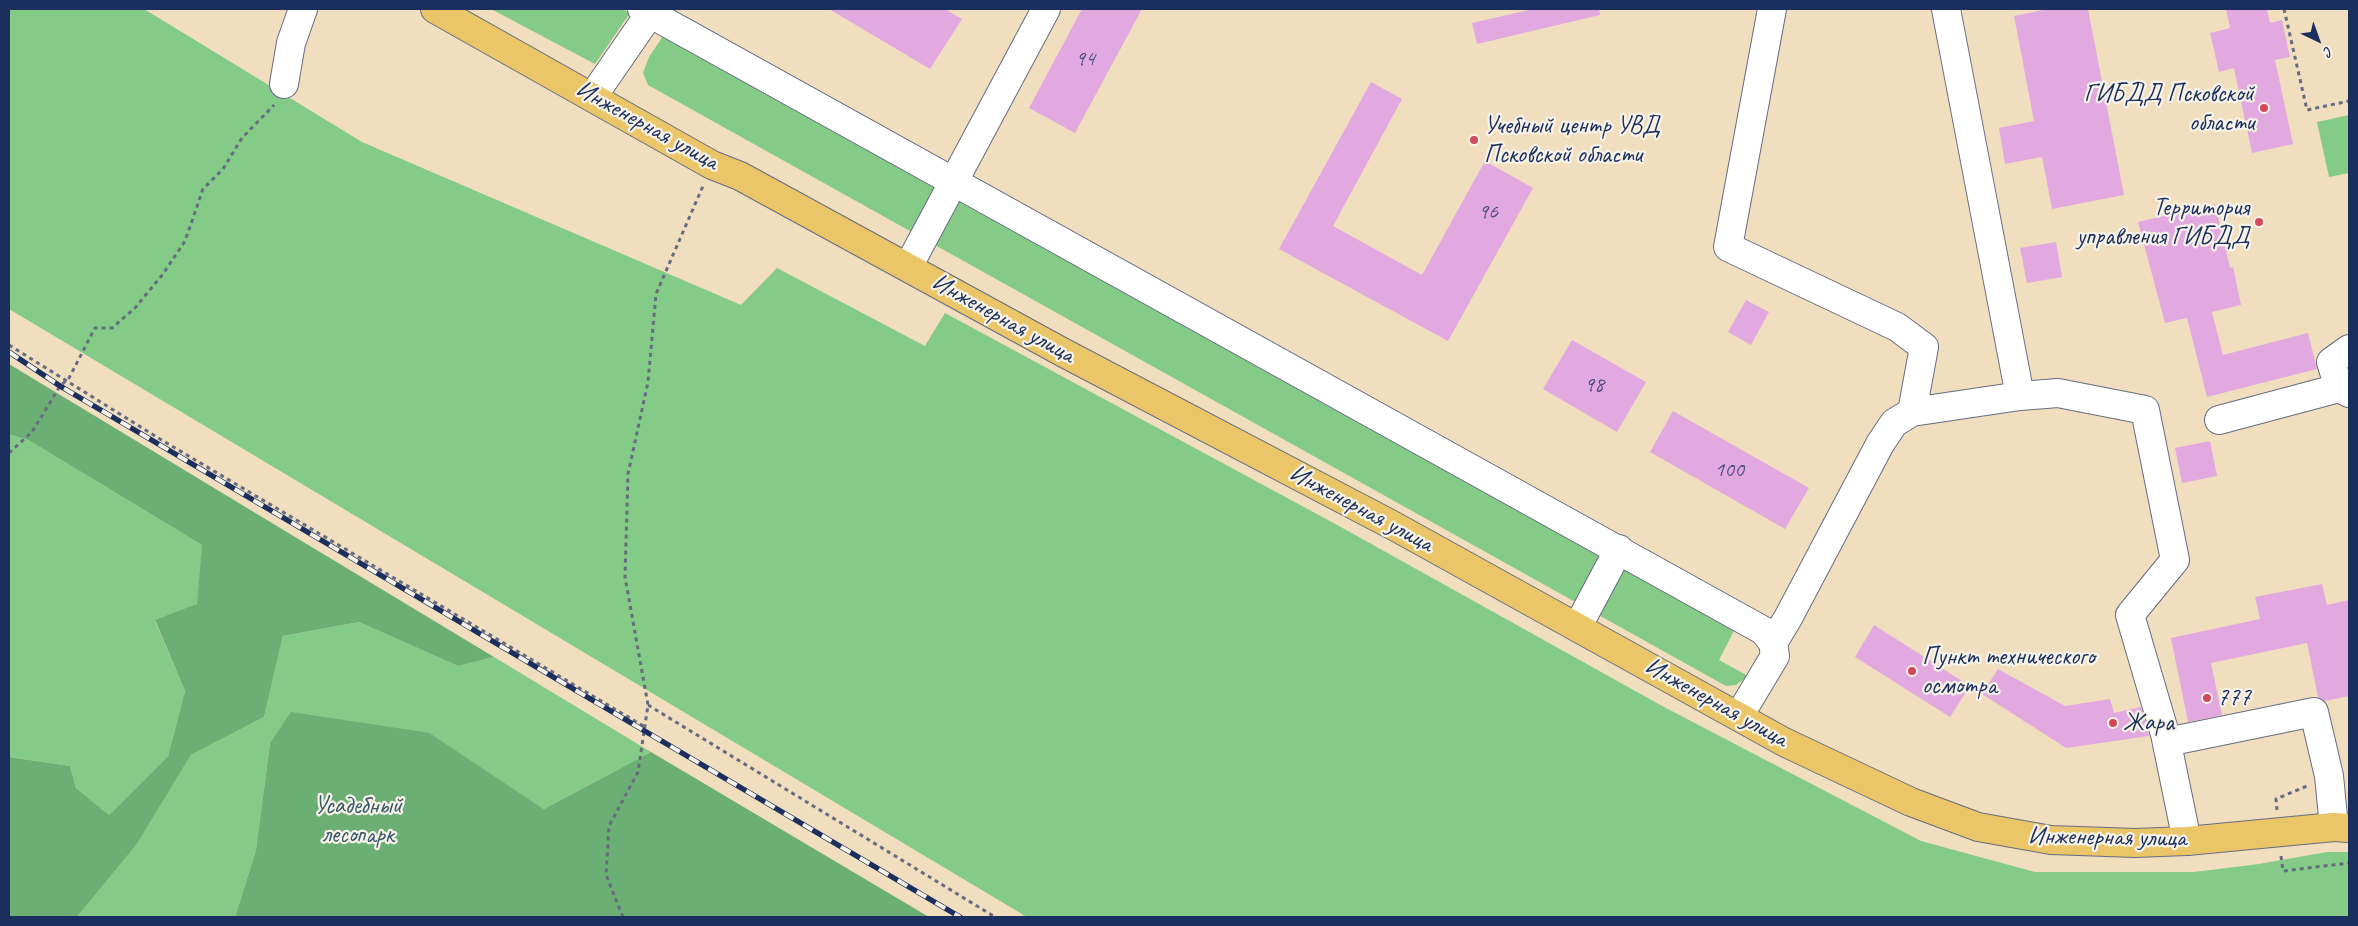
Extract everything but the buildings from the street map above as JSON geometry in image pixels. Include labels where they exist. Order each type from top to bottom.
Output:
[{"type":"main road","name":"Инженерная улица","points":[[435,9],[593,96],[712,165],[740,176],[908,266],[1064,353],[1394,526],[1578,626],[1784,742],[1911,802],[1978,827],[2051,840],[2188,841],[2344,825]]},
{"type":"street","points":[[284,84],[291,43],[303,9]]},
{"type":"street","points":[[908,266],[1046,9]]},
{"type":"street","points":[[1772,9],[1728,247],[1897,327],[1924,347],[1912,412]]},
{"type":"street","points":[[1946,9],[2020,396]]},
{"type":"street","points":[[593,96],[648,10],[954,182],[1619,549],[1764,631],[1774,643]]},
{"type":"street","points":[[2219,420],[2344,391],[2331,362],[2349,349]]},
{"type":"street","points":[[1740,716],[1775,656],[1774,643],[1880,444],[1894,423],[1912,412],[2020,396],[2058,393],[2145,410],[2175,560],[2130,615],[2153,686],[2188,841]]},
{"type":"street","points":[[1578,626],[1619,549]]},
{"type":"street","points":[[2167,742],[2314,712],[2339,769],[2344,825]]},
{"type":"path","points":[[2284,9],[2307,110],[2349,101]]},
{"type":"path","points":[[9,453],[32,432],[60,386],[65,382],[95,328],[112,328],[135,308],[163,274],[185,241],[204,188],[223,169],[242,138],[274,106],[284,84]]},
{"type":"path","points":[[623,917],[606,875],[609,826],[638,772],[648,705],[626,577],[628,474],[648,382],[656,294],[712,165]]},
{"type":"path","points":[[9,345],[65,382],[645,727]]},
{"type":"path","points":[[648,705],[995,917]]},
{"type":"green space","points":[[9,9],[144,9],[362,142],[741,305],[777,268],[925,346],[945,313],[1339,526],[1664,707],[1921,841],[2035,872],[2194,872],[2259,864],[2327,852],[2349,852],[2349,917],[1027,917],[9,309]]},
{"type":"green space","points":[[491,9],[622,9],[630,13],[595,64]]},
{"type":"green space","points":[[671,24],[1739,621],[1719,660],[1748,676],[1736,685],[1726,686],[648,85],[643,73],[649,57]]},
{"type":"green space","points":[[2349,115],[2349,173],[2329,177],[2317,122]]},
{"type":"green space","points":[[9,364],[494,657],[458,666],[359,622],[283,636],[264,717],[191,755],[137,844],[77,917],[9,917],[9,757],[70,766],[76,788],[109,815],[168,756],[185,691],[155,620],[197,604],[202,545],[30,441],[9,434]]},
{"type":"green space","points":[[9,434],[30,441],[202,545],[198,604],[155,621],[185,691],[168,756],[109,815],[76,788],[70,766],[9,757]]},
{"type":"green space","points":[[359,622],[458,666],[494,657],[651,752],[544,809],[430,733],[270,743],[256,850],[235,917],[77,917],[137,844],[191,755],[264,717],[283,636]]},
{"type":"green space","name":"Усадебный лесопарк","points":[[291,712],[430,733],[544,809],[651,752],[929,917],[235,917],[256,850],[270,743]]},
{"type":"railway","points":[[9,352],[60,386],[960,917]]},
{"type":"place","name":"ГИБДД Псковской области","points":[[2264,108]]},
{"type":"place","name":"Учебный центр УВД Псковской области","points":[[1474,140]]},
{"type":"place","name":"Территория управления ГИБДД","points":[[2259,222]]},
{"type":"place","name":"Пункт технического осмотра","points":[[1912,671]]},
{"type":"place","name":"777","points":[[2207,698]]},
{"type":"place","name":"Жара","points":[[2113,723]]}]
